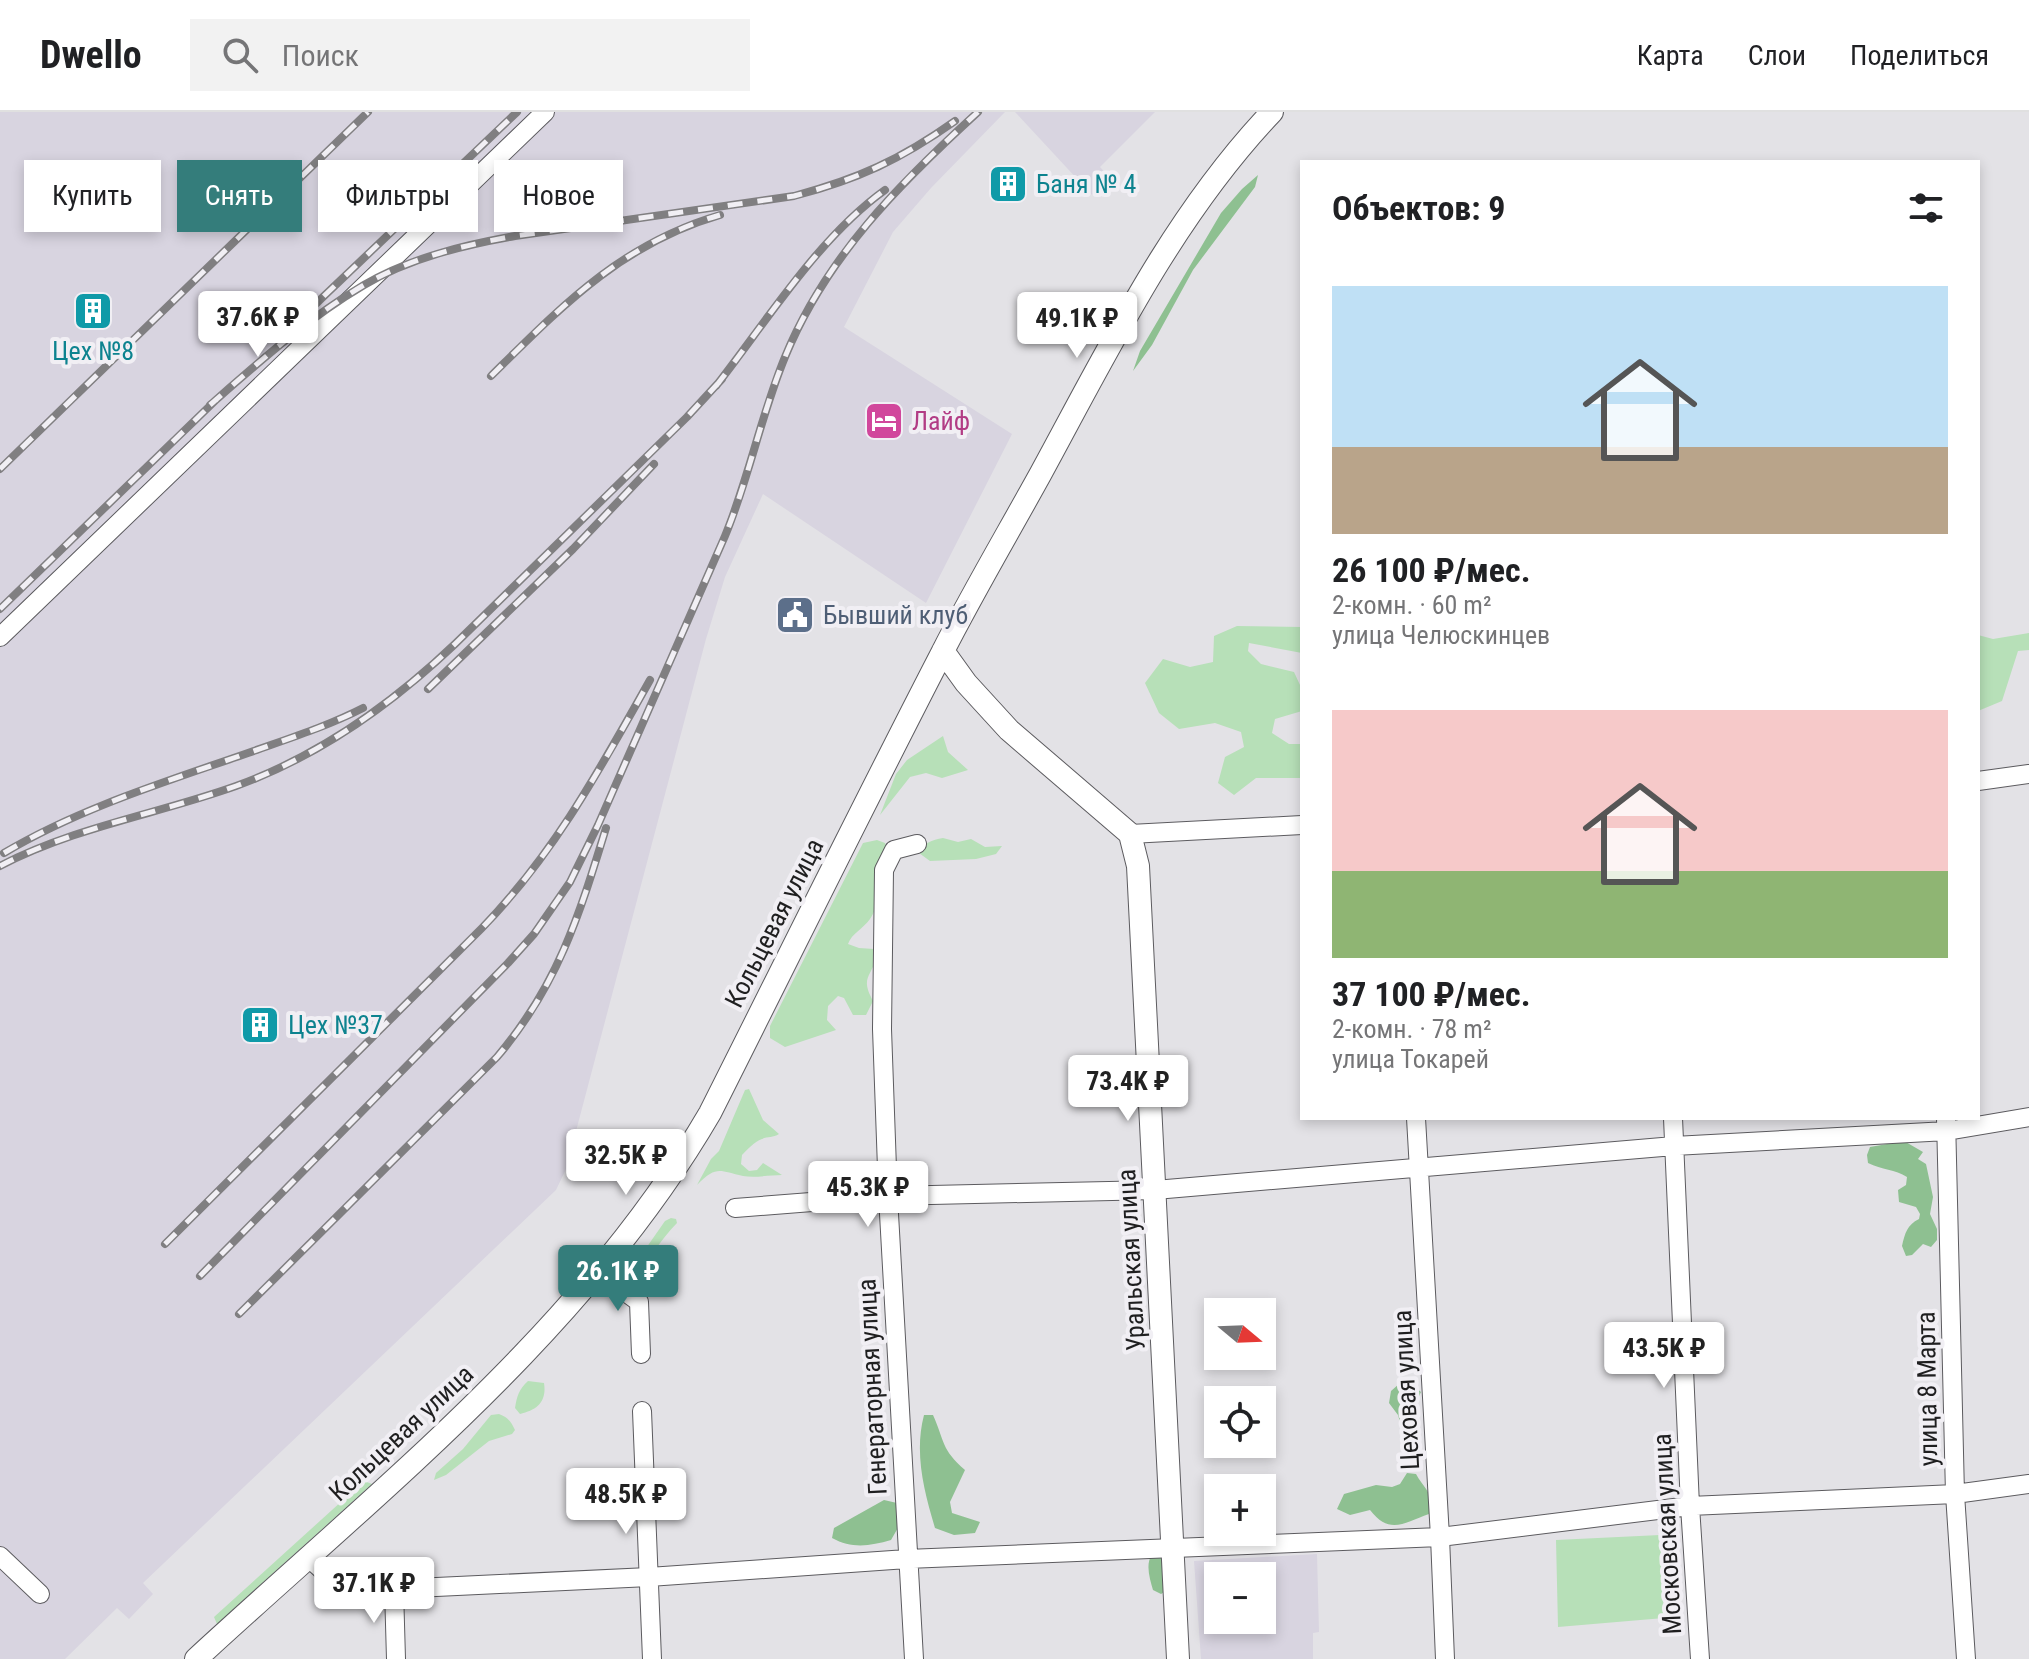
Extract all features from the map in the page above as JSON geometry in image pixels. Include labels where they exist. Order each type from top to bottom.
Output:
[{"type":"street","points":[[0,637],[545,112]]},
{"type":"street","name":"Кольцевая улица","points":[[196,1659],[507,1372],[596,1271],[674,1171],[710,1113],[943,651],[1107,352],[1168,247],[1227,162],[1272,112]]},
{"type":"street","points":[[943,651],[966,683],[1009,730],[1130,834],[1300,825]]},
{"type":"street","points":[[1980,781],[2029,774]]},
{"type":"street","name":"Уральская улица","points":[[1130,834],[1138,866],[1178,1659]]},
{"type":"street","name":"Генераторная улица","points":[[914,1659],[888,1196],[882,1029],[884,870],[894,850],[917,844]]},
{"type":"street","points":[[735,1208],[888,1196],[1155,1190],[2029,1117]]},
{"type":"street","name":"Цеховая улица","points":[[1416,1120],[1445,1659]]},
{"type":"street","name":"Московская улица","points":[[1673,1120],[1700,1659]]},
{"type":"street","name":"улица 8 Марта","points":[[1946,1125],[1955,1494],[1966,1659]]},
{"type":"street","points":[[596,1271],[639,1302],[641,1354]]},
{"type":"street","points":[[642,1411],[652,1659]]},
{"type":"street","points":[[308,1557],[323,1571],[349,1584],[394,1589],[649,1577],[907,1559],[1440,1537],[1690,1506],[1955,1494],[2029,1484]]},
{"type":"street","points":[[0,1556],[40,1594]]},
{"type":"street","points":[[394,1589],[396,1659]]},
{"type":"shaded area","points":[[0,112],[1005,112],[893,232],[844,327],[1012,434],[926,603],[763,494],[725,577],[706,639],[566,1169],[556,1190],[143,1583],[153,1594],[129,1619],[117,1608],[65,1659],[0,1659]]},
{"type":"shaded area","points":[[1015,112],[1155,112],[1100,167],[1114,182],[1101,195],[1096,191],[1092,195]]},
{"type":"shaded area","points":[[1317,1554],[1319,1632],[1313,1633],[1313,1659],[1201,1659],[1194,1561]]},
{"type":"green space","points":[[1258,175],[1255,187],[1193,270],[1152,345],[1133,371],[1140,351],[1221,213]]},
{"type":"green space","points":[[1237,626],[1300,627],[1300,653],[1249,643],[1248,651],[1261,664],[1294,672],[1300,685],[1300,712],[1275,719],[1272,733],[1289,744],[1300,744],[1300,778],[1256,778],[1234,795],[1218,783],[1225,757],[1244,747],[1241,732],[1215,723],[1179,729],[1159,713],[1145,683],[1163,659],[1190,667],[1213,662],[1214,636]]},
{"type":"green space","points":[[2029,633],[2029,650],[2018,651],[2002,701],[1980,710],[1980,636],[1993,639]]},
{"type":"green space","points":[[943,736],[948,752],[968,770],[942,778],[926,773],[910,777],[880,815],[896,774],[907,760]]},
{"type":"green space","points":[[943,838],[958,842],[971,839],[985,847],[1002,846],[996,854],[976,859],[930,861],[919,853],[928,842]]},
{"type":"green space","points":[[877,840],[885,843],[886,850],[881,893],[870,919],[848,944],[874,949],[877,956],[867,982],[873,1001],[866,1015],[853,1015],[844,998],[838,996],[828,1006],[827,1020],[836,1030],[785,1047],[770,1038],[770,1026],[863,843]]},
{"type":"green space","points":[[749,1089],[763,1120],[779,1134],[753,1144],[742,1155],[741,1164],[749,1171],[757,1170],[763,1163],[782,1175],[748,1177],[718,1171],[709,1174],[697,1185],[719,1151],[745,1090]]},
{"type":"green space","points":[[1904,1141],[1923,1152],[1918,1159],[1926,1164],[1933,1197],[1930,1214],[1937,1229],[1937,1240],[1931,1247],[1923,1244],[1912,1255],[1906,1256],[1902,1246],[1904,1237],[1920,1214],[1916,1207],[1899,1202],[1898,1190],[1906,1185],[1907,1177],[1868,1163],[1867,1155],[1870,1147]]},
{"type":"green space","points":[[676,1219],[677,1223],[635,1275],[628,1274],[665,1221]]},
{"type":"green space","points":[[528,1381],[544,1383],[544,1395],[536,1407],[520,1414],[515,1408],[520,1390]]},
{"type":"green space","points":[[1410,1383],[1421,1392],[1417,1400],[1417,1424],[1406,1434],[1389,1403],[1391,1391],[1399,1384]]},
{"type":"green space","points":[[499,1414],[512,1424],[515,1430],[512,1434],[489,1441],[446,1475],[434,1480],[436,1473],[463,1449],[491,1415]]},
{"type":"green space","points":[[924,1415],[933,1415],[944,1445],[965,1470],[950,1502],[952,1513],[980,1522],[975,1533],[954,1535],[935,1528],[920,1458]]},
{"type":"green space","points":[[1407,1473],[1416,1474],[1428,1493],[1431,1502],[1429,1514],[1391,1525],[1377,1518],[1370,1510],[1350,1515],[1337,1509],[1344,1494],[1376,1485],[1392,1487],[1400,1484]]},
{"type":"green space","points":[[364,1481],[372,1484],[217,1624],[214,1617]]},
{"type":"green space","points":[[884,1500],[897,1503],[899,1526],[891,1540],[861,1545],[832,1538],[834,1528]]},
{"type":"green space","points":[[1660,1535],[1664,1618],[1558,1627],[1556,1540]]},
{"type":"green space","points":[[1152,1554],[1165,1556],[1166,1591],[1161,1594],[1153,1590],[1150,1577]]},
{"type":"railway","points":[[0,469],[368,112]]},
{"type":"railway","points":[[302,317],[517,112]]},
{"type":"railway","points":[[200,1276],[508,963],[534,934],[570,882],[725,536],[777,379],[802,321],[821,287],[867,224],[920,167],[978,112]]},
{"type":"railway","points":[[210,405],[323,312],[364,285],[419,260],[457,248],[515,236],[794,196],[878,167],[955,121]]},
{"type":"railway","points":[[716,386],[816,256],[885,190]]},
{"type":"railway","points":[[491,376],[569,302],[623,260],[685,227],[720,215]]},
{"type":"railway","points":[[0,866],[57,841],[206,796],[267,774],[353,726],[406,687],[455,644],[722,379]]},
{"type":"railway","points":[[0,609],[218,398]]},
{"type":"railway","points":[[428,689],[573,549],[654,464]]},
{"type":"railway","points":[[165,1244],[508,900],[574,810],[650,680]]},
{"type":"railway","points":[[4,853],[93,809],[306,732],[363,708]]},
{"type":"railway","points":[[239,1314],[497,1057],[518,1030],[536,1003],[564,948],[606,828]]},
{"type":"place","name":"Баня № 4","points":[[1008,184]]},
{"type":"place","name":"Цех №8","points":[[93,311]]},
{"type":"place","name":"Лайф","points":[[884,421]]},
{"type":"place","name":"Бывший клуб","points":[[795,615]]},
{"type":"place","name":"Цех №37","points":[[260,1025]]}]
